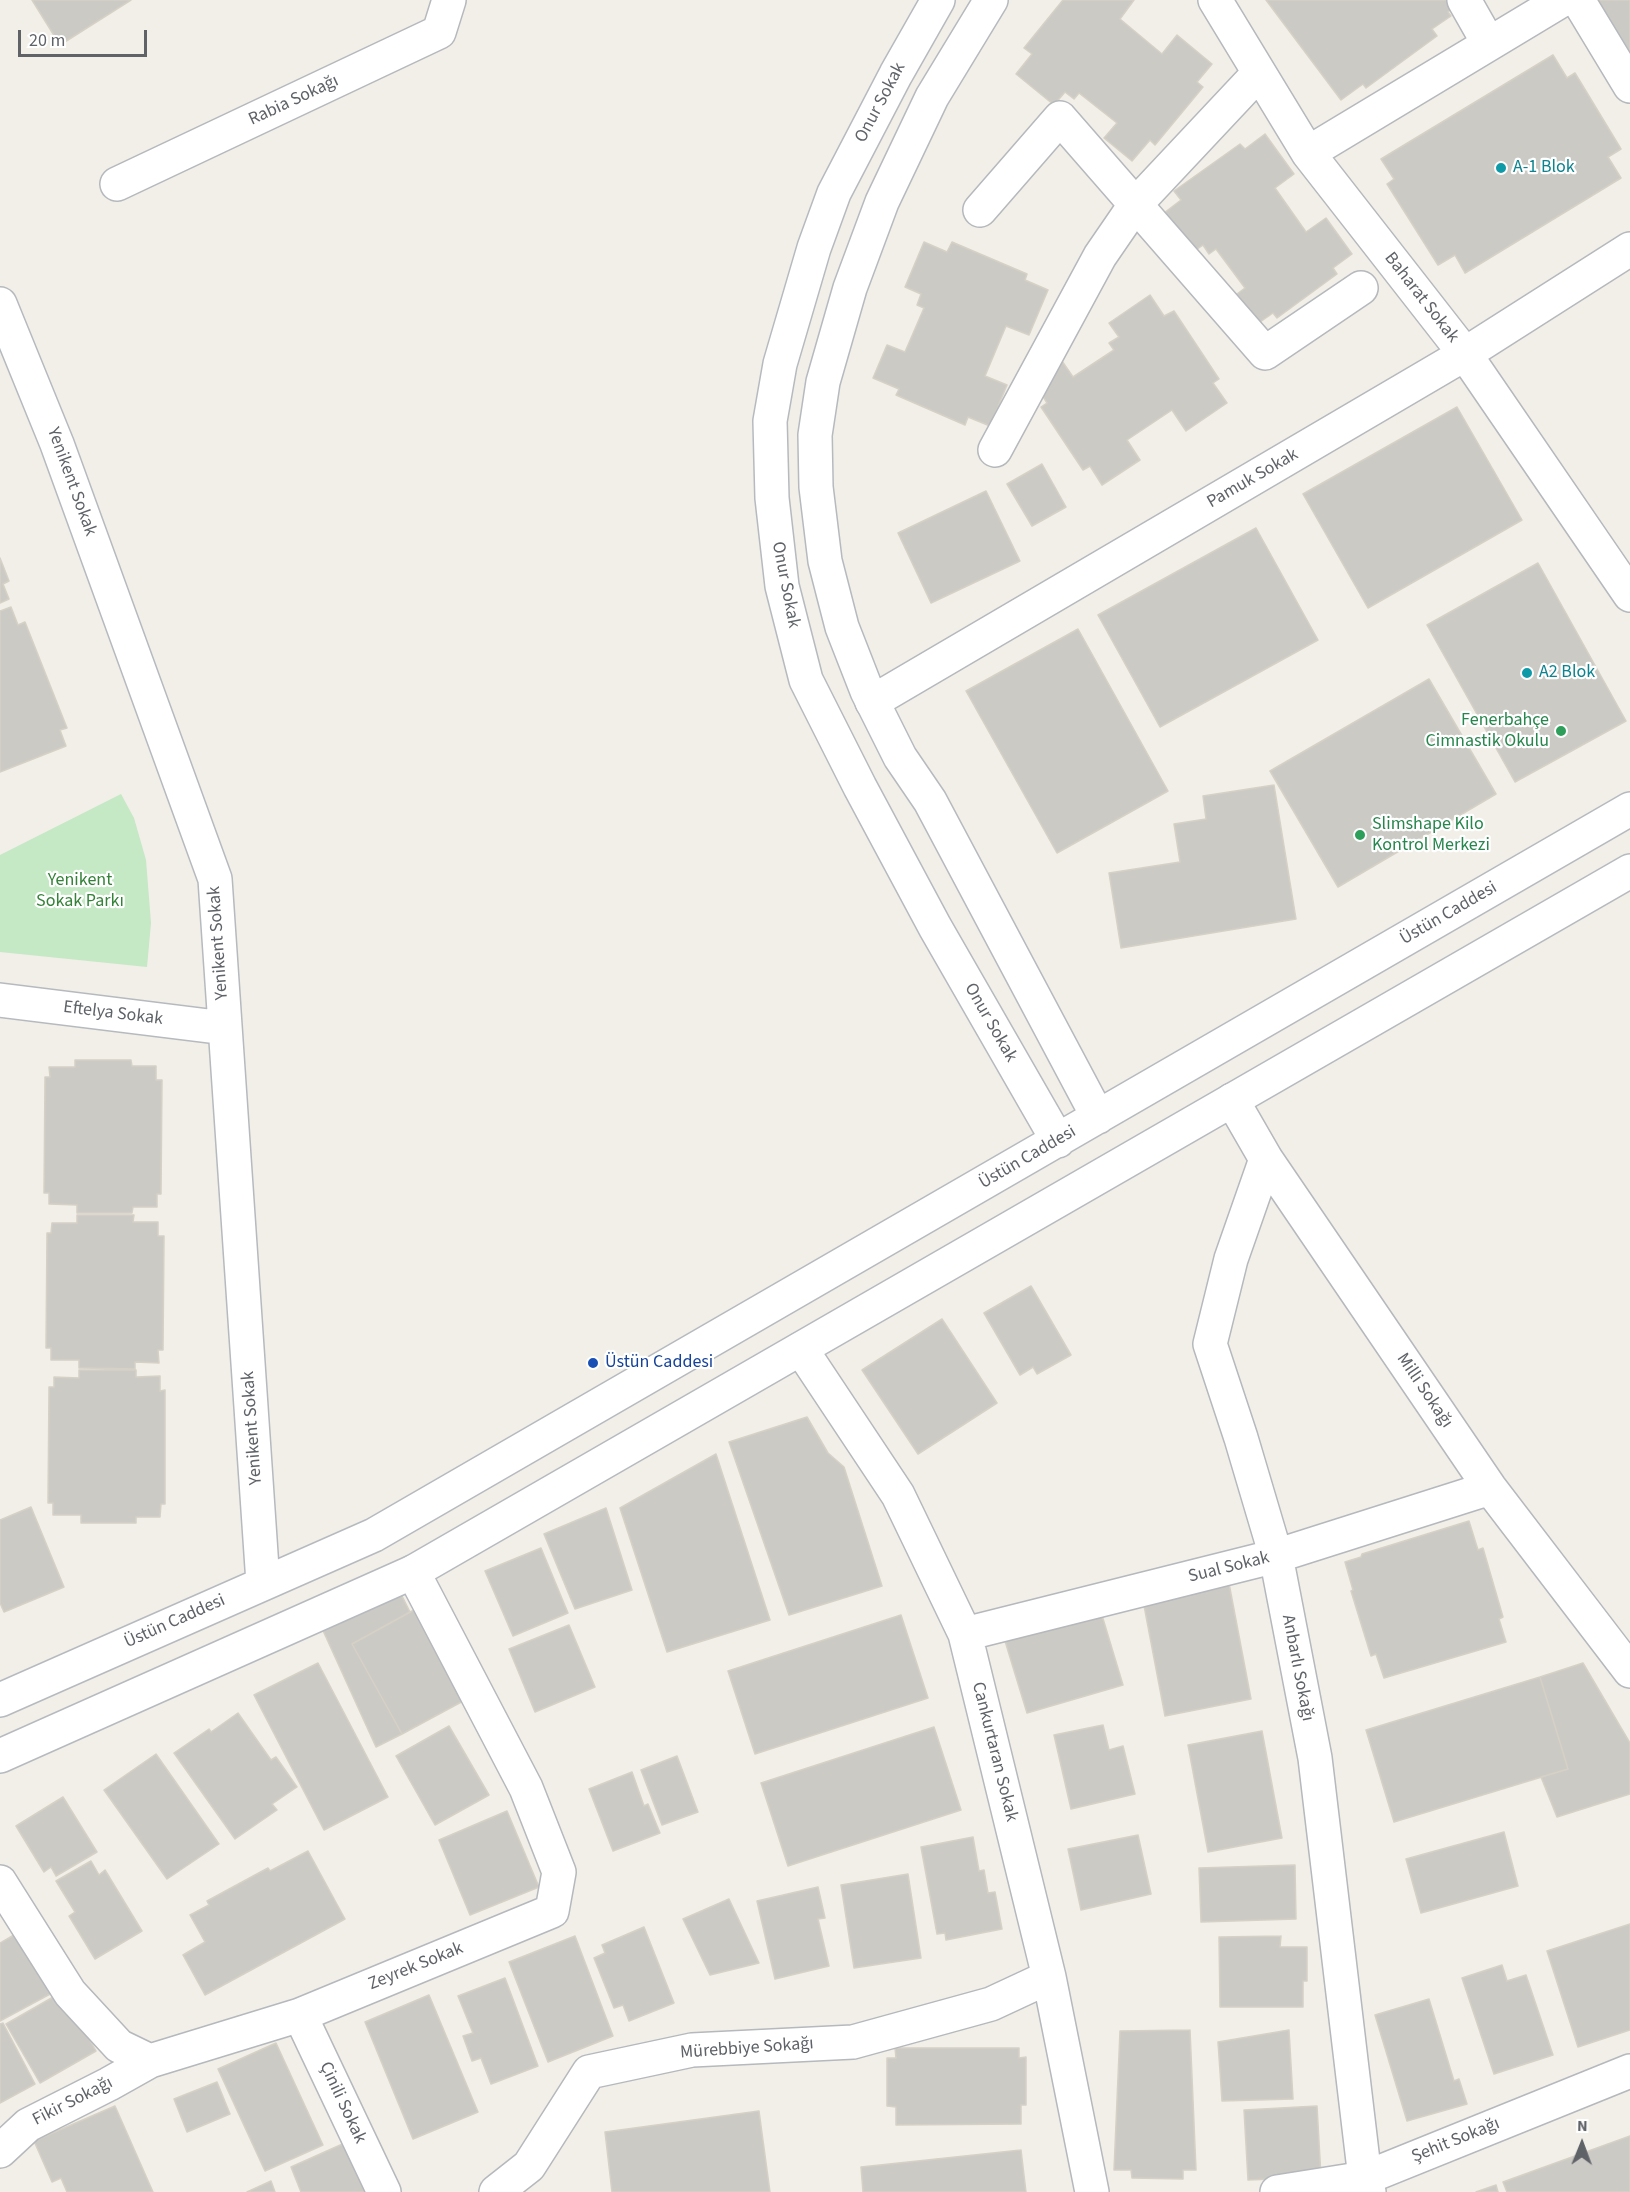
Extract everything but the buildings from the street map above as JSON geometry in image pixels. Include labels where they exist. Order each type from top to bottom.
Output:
[{"type":"street","name":"Rabia Sokağı","points":[[117,184],[439,32],[450,0]]},
{"type":"street","name":"Onur Sokak","points":[[938,0],[896,74],[834,193],[814,248],[780,364],[770,421],[772,498],[782,586],[806,680],[930,917],[1058,1141]]},
{"type":"street","points":[[991,0],[932,97],[882,202],[850,288],[823,382],[815,435],[816,487],[825,561],[842,627],[872,702],[900,757],[930,801],[1098,1117]]},
{"type":"street","name":"Baharat Sokak","points":[[1215,0],[1308,153],[1466,354],[1630,595]]},
{"type":"street","points":[[1464,0],[1490,44]]},
{"type":"street","points":[[1308,153],[1562,0]]},
{"type":"street","points":[[1578,0],[1630,86]]},
{"type":"street","points":[[995,450],[1100,256],[1135,205],[1258,74]]},
{"type":"street","points":[[980,210],[1060,118],[1265,354],[1361,288]]},
{"type":"street","name":"Pamuk Sokak","points":[[872,702],[1466,354],[1630,249]]},
{"type":"street","name":"Yenikent Sokak","points":[[0,304],[7,344],[57,444],[215,879],[263,1583]]},
{"type":"street","name":"Üstün Caddesi","points":[[0,1700],[374,1535],[1630,809]]},
{"type":"street","points":[[0,1756],[413,1572],[1630,871]]},
{"type":"street","name":"Eftelya Sokak","points":[[0,1000],[225,1028]]},
{"type":"street","name":"Milli Sokağı","points":[[1232,1100],[1266,1159],[1490,1488],[1630,1671]]},
{"type":"street","name":"Anbarlı Sokağı","points":[[1266,1159],[1231,1259],[1210,1344],[1276,1556],[1315,1758],[1367,2185]]},
{"type":"street","name":"Cankurtaran Sokak","points":[[801,1349],[898,1495],[965,1634],[1049,1977],[1092,2192]]},
{"type":"street","name":"Sual Sokak","points":[[965,1634],[1276,1556],[1490,1488]]},
{"type":"street","name":"Zeyrek Sokak","points":[[150,2061],[300,2015],[552,1911],[559,1872],[526,1788],[413,1572]]},
{"type":"street","points":[[0,1882],[70,1993],[119,2046],[150,2061]]},
{"type":"street","name":"Mürebbiye Sokağı","points":[[496,2192],[529,2166],[589,2073],[692,2050],[854,2042],[991,2004],[1049,1977]]},
{"type":"street","name":"Çinili Sokak","points":[[300,2015],[384,2192]]},
{"type":"street","name":"Fikir Sokağı","points":[[0,2151],[28,2125],[150,2061]]},
{"type":"street","name":"Şehit Sokağı","points":[[1277,2192],[1367,2185],[1630,2071]]},
{"type":"green space","name":"Yenikent Sokak Parkı","points":[[121,794],[134,818],[146,860],[151,923],[147,967],[0,952],[0,855]]},
{"type":"place","name":"A-1 Blok","points":[[1501,168]]},
{"type":"place","name":"A2 Blok","points":[[1527,673]]},
{"type":"place","name":"Fenerbahçe Cimnastik Okulu","points":[[1561,731]]},
{"type":"place","name":"Slimshape Kilo Kontrol Merkezi","points":[[1360,835]]},
{"type":"place","name":"Üstün Caddesi","points":[[593,1363]]}]
